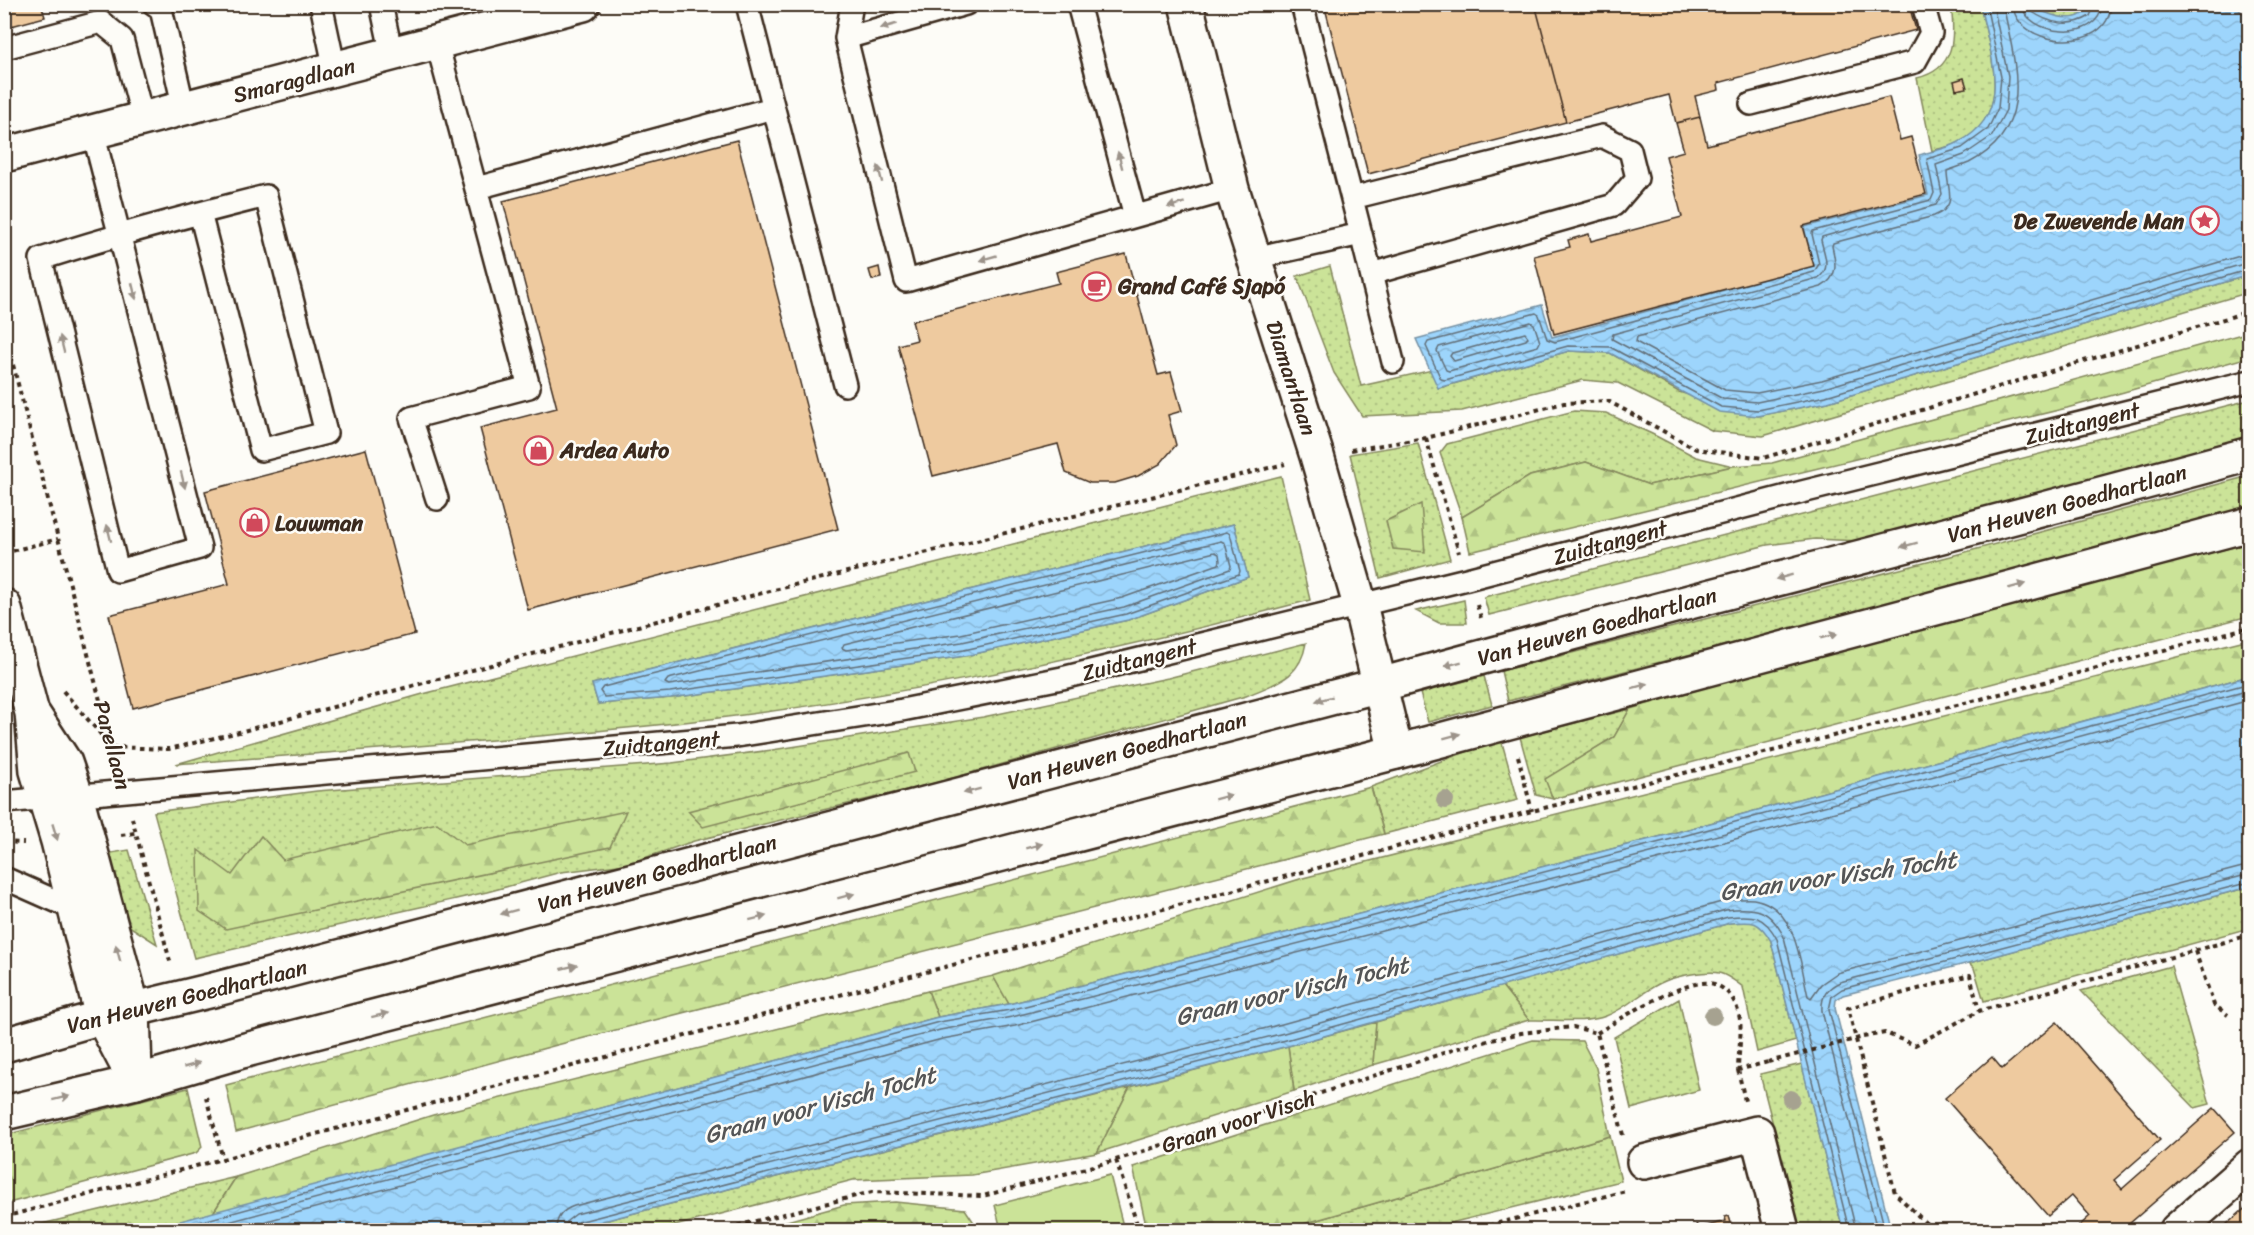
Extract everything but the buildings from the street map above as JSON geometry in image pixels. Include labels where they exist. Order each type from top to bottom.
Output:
[{"type":"main road","name":"Smaragdlaan","points":[[4,155],[437,44],[537,11],[583,4]]},
{"type":"main road","name":"Diamantlaan","points":[[1185,4],[1232,189],[1317,456],[1360,605],[1396,752]]},
{"type":"main road","name":"Van Heuven Goedhartlaan","points":[[4,1045],[102,1017],[1380,685],[1523,645],[2067,504],[2250,454]]},
{"type":"main road","points":[[4,1113],[136,1082],[197,1064],[1396,752],[2250,524]]},
{"type":"main road","points":[[4,606],[32,713],[37,771],[61,796],[133,1009],[136,1082]]},
{"type":"main road","points":[[61,796],[74,909],[102,1017],[136,1082]]},
{"type":"main road","points":[[1634,1165],[1757,1133],[1782,1230]]},
{"type":"main road","points":[[2177,1230],[2250,1166]]},
{"type":"lane","points":[[321,4],[335,70]]},
{"type":"lane","points":[[381,4],[392,55]]},
{"type":"lane","points":[[747,4],[845,385]]},
{"type":"lane","points":[[852,4],[846,38],[906,281],[1232,189]]},
{"type":"lane","points":[[846,38],[966,4]]},
{"type":"lane","points":[[1078,4],[1135,216]]},
{"type":"lane","points":[[1302,4],[1393,362]]},
{"type":"lane","points":[[1751,104],[1915,62],[1931,33],[1923,4]]},
{"type":"lane","points":[[165,6],[184,109]]},
{"type":"lane","points":[[4,48],[101,22],[122,39],[143,119]]},
{"type":"lane","points":[[437,44],[529,387],[411,418],[437,499]]},
{"type":"lane","points":[[477,188],[773,108]]},
{"type":"lane","points":[[93,132],[119,234],[200,548],[118,571],[41,259],[119,234],[200,213],[266,196],[326,433],[261,450],[200,213]]},
{"type":"lane","points":[[1352,198],[1602,136],[1630,150],[1637,178],[1614,205],[1371,274]]},
{"type":"lane","points":[[1254,258],[1362,234]]},
{"type":"lane","name":"Zuidtangent","points":[[4,802],[737,736],[902,710],[1062,678],[2250,381]]},
{"type":"lane","points":[[4,878],[74,909]]},
{"type":"path","points":[[112,747],[169,749],[766,592],[1317,456],[1426,438],[1564,403],[1608,401],[1696,449],[1763,458],[2250,311]]},
{"type":"path","name":"Parellaan","points":[[4,330],[112,747],[126,791],[135,833],[180,997]]},
{"type":"path","points":[[4,553],[58,539]]},
{"type":"path","points":[[4,1217],[1520,814],[1981,699],[2250,627]]},
{"type":"path","points":[[1738,1070],[1885,1033],[1915,1045],[1979,1011],[2250,935]]},
{"type":"path","points":[[2195,951],[2214,1005],[2228,1015]]},
{"type":"path","points":[[1933,1230],[1895,1193],[1848,1008],[1970,975],[1979,1011]]},
{"type":"path","points":[[1471,1230],[1634,1165],[1597,1033],[1634,1010],[1684,986],[1713,983],[1732,995],[1740,1016],[1738,1070],[1742,1094]]},
{"type":"path","name":"Graan voor Visch","points":[[720,1230],[872,1192],[983,1196],[1116,1160],[1459,1048],[1521,1033],[1573,1028],[1597,1033]]},
{"type":"path","points":[[197,1064],[223,1159]]},
{"type":"path","points":[[1116,1160],[1139,1230]]},
{"type":"green space","points":[[1951,5],[1980,5],[1993,62],[1993,99],[1987,116],[1976,130],[1953,146],[1932,151],[1917,78],[1930,74],[1946,59],[1952,40]]},
{"type":"green space","points":[[2032,5],[2090,5],[2078,16],[2062,18]]},
{"type":"green space","points":[[1330,266],[1361,386],[1432,370],[1439,388],[1569,351],[1610,353],[1679,392],[1758,416],[1828,402],[2249,275],[2250,292],[1763,436],[1713,431],[1618,383],[1583,380],[1462,411],[1362,416],[1334,373],[1297,276]]},
{"type":"green space","points":[[2249,332],[2249,357],[2067,408],[1470,552],[1462,517],[1530,476],[1586,462],[1649,485],[1733,466],[1772,463]]},
{"type":"green space","points":[[2249,400],[2249,440],[1859,541],[1815,539],[1767,545],[1489,615],[1484,597]]},
{"type":"green space","points":[[1574,411],[1606,413],[1696,457],[1733,466],[1649,485],[1586,462],[1530,476],[1462,517],[1440,453],[1447,444]]},
{"type":"green space","points":[[1418,443],[1450,559],[1380,578],[1350,454]]},
{"type":"green space","points":[[1281,476],[1310,600],[1063,659],[981,676],[814,705],[731,717],[588,732],[176,764],[423,694]],"holes":[[[1234,524],[1248,577],[1128,620],[965,656],[671,698],[598,704],[592,684]]]},
{"type":"green space","points":[[2249,476],[2249,511],[1508,701],[1501,671],[1951,556]]},
{"type":"green space","points":[[1421,504],[1425,552],[1393,549],[1386,521]]},
{"type":"green space","points":[[2249,543],[2249,616],[1553,799],[1545,779],[1614,737],[1630,709],[1893,634]]},
{"type":"green space","points":[[1464,600],[1467,623],[1439,623],[1416,611]]},
{"type":"green space","points":[[2249,639],[2249,676],[1670,834],[1009,1004],[993,976],[1303,878]]},
{"type":"green space","points":[[1306,643],[1303,655],[1292,672],[1277,683],[1246,696],[935,783],[694,841],[627,864],[561,872],[487,892],[194,958],[154,812],[317,791],[672,763],[772,750],[983,717],[1168,678]]},
{"type":"green space","points":[[1484,676],[1492,705],[1428,722],[1420,693]]},
{"type":"green space","points":[[1630,709],[1614,737],[1546,779],[1553,799],[1536,795],[1520,737]]},
{"type":"green space","points":[[1501,739],[1518,800],[1384,834],[1371,787]]},
{"type":"green space","points":[[909,753],[915,772],[703,827],[688,811]]},
{"type":"green space","points":[[1371,787],[1384,834],[553,1046],[236,1132],[226,1085]]},
{"type":"green space","points":[[626,811],[610,847],[226,929],[199,911],[198,850],[232,875],[261,836],[283,860],[437,823],[465,845]]},
{"type":"green space","points":[[129,850],[157,944],[129,926],[105,854]]},
{"type":"green space","points":[[2249,887],[2249,928],[1984,1001],[1974,968],[1969,963]]},
{"type":"green space","points":[[1752,921],[1764,928],[1771,941],[1796,1041],[1757,1052],[1743,987],[1719,973],[1700,973],[1670,979],[1657,984],[1614,1013],[1578,1021],[1529,1020],[1502,986],[1730,923]]},
{"type":"green space","points":[[2171,966],[2210,1104],[2195,1108],[2081,991]]},
{"type":"green space","points":[[993,976],[1009,1004],[938,1017],[928,991]]},
{"type":"green space","points":[[1502,986],[1529,1020],[1373,1065],[1376,1022]]},
{"type":"green space","points":[[928,991],[938,1017],[213,1213],[236,1177],[433,1115]]},
{"type":"green space","points":[[1679,999],[1699,1090],[1631,1109],[1614,1037]]},
{"type":"green space","points":[[1376,1022],[1373,1065],[1294,1091],[1288,1046]]},
{"type":"green space","points":[[1533,1040],[1582,1041],[1596,1068],[1610,1136],[1282,1230],[1147,1230],[1133,1167]]},
{"type":"green space","points":[[1288,1046],[1294,1091],[1097,1153],[1130,1087]]},
{"type":"green space","points":[[1802,1064],[1843,1230],[1800,1230],[1760,1074]]},
{"type":"green space","points":[[1130,1087],[1097,1153],[972,1175],[853,1180],[659,1230],[568,1230]]},
{"type":"green space","points":[[188,1088],[202,1147],[196,1153],[5,1204],[5,1135]]},
{"type":"green space","points":[[1610,1136],[1621,1181],[1422,1230],[1282,1230]]},
{"type":"green space","points":[[1110,1175],[1124,1230],[1001,1230],[995,1205]]},
{"type":"green space","points":[[236,1177],[213,1213],[147,1230],[17,1230]]},
{"type":"green space","points":[[895,1202],[965,1209],[979,1230],[755,1230],[844,1205]]},
{"type":"water","points":[[2028,4],[2050,14],[2070,18],[2081,15],[2090,5],[2233,5],[2249,18],[2249,275],[1828,402],[1758,416],[1719,412],[1610,353],[1569,351],[1438,388],[1416,339],[1542,305],[1552,337],[1813,266],[1804,227],[1928,195],[1919,155],[1959,142],[1976,130],[1987,115],[1993,99],[1993,62],[1980,5]]},
{"type":"water","points":[[1234,524],[1248,577],[1128,620],[965,656],[671,698],[598,704],[592,684]]},
{"type":"water","name":"Graan voor Visch Tocht","points":[[2249,676],[2249,887],[1843,995],[1836,1000],[1835,1008],[1891,1230],[1843,1230],[1771,941],[1763,929],[1755,923],[1744,922],[1730,923],[1288,1046],[568,1230],[147,1230],[938,1017],[1009,1004],[1670,834]]},
{"type":"place","name":"De Zwevende Man","points":[[2205,221]]},
{"type":"place","name":"Grand Café Sjapó","points":[[1097,286]]},
{"type":"place","name":"Ardea Auto","points":[[539,450]]},
{"type":"place","name":"Louwman","points":[[254,523]]}]
